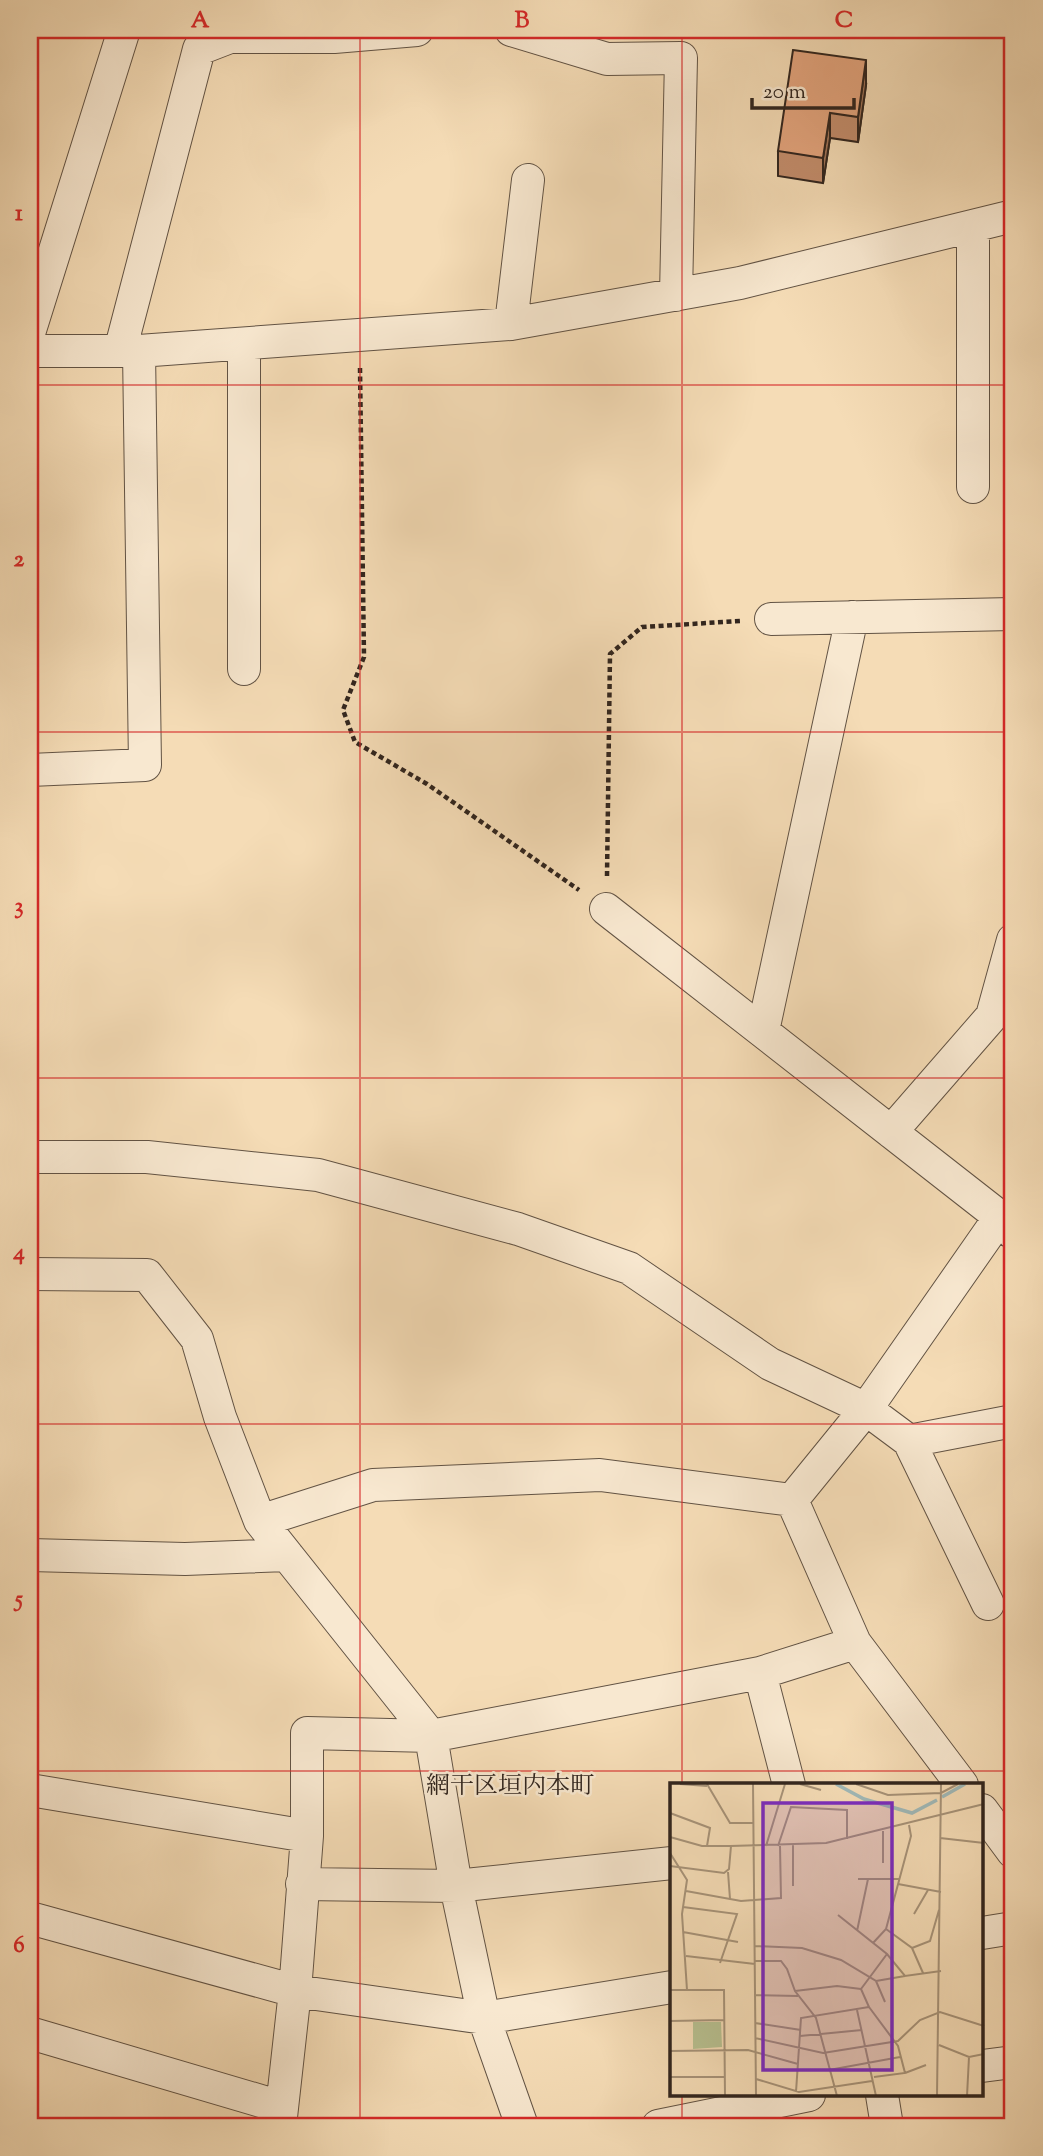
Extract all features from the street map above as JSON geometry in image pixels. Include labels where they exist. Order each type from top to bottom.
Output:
[{"type":"street","points":[[30,330],[124,30]]},
{"type":"street","points":[[30,769],[145,765],[129,351],[199,49],[230,37],[417,30]]},
{"type":"street","points":[[511,30],[607,59],[681,58],[676,295]]},
{"type":"street","points":[[511,324],[528,180]]},
{"type":"street","points":[[30,351],[129,351],[511,324],[740,284],[1013,216]]},
{"type":"street","points":[[973,226],[973,487]]},
{"type":"street","points":[[244,344],[244,669]]},
{"type":"street","points":[[771,619],[1013,614]]},
{"type":"street","points":[[763,1031],[852,617]]},
{"type":"street","points":[[606,909],[1007,1225],[866,1409],[792,1500]]},
{"type":"street","points":[[891,1132],[1003,1024],[1013,940]]},
{"type":"street","points":[[30,1157],[148,1157],[318,1175],[518,1229],[629,1268],[770,1364],[866,1409],[909,1441],[988,1604]]},
{"type":"street","points":[[30,1274],[148,1275],[197,1339],[220,1417],[260,1521],[431,1736],[456,1886],[484,2018],[522,2126]]},
{"type":"street","points":[[909,1441],[1013,1421]]},
{"type":"street","points":[[260,1521],[373,1485],[587,1475],[792,1500]]},
{"type":"street","points":[[792,1500],[855,1643],[960,1783]]},
{"type":"street","points":[[30,1555],[185,1559],[287,1555]]},
{"type":"street","points":[[30,2033],[281,2117],[295,1991],[307,1836],[307,1733],[431,1736],[760,1672],[855,1643]]},
{"type":"street","points":[[760,1672],[788,1783]]},
{"type":"street","points":[[30,1790],[307,1836]]},
{"type":"street","points":[[984,1813],[1013,1852]]},
{"type":"street","points":[[302,1884],[456,1886],[670,1863]]},
{"type":"street","points":[[30,1919],[295,1991],[484,2018],[670,1987]]},
{"type":"street","points":[[984,1933],[1013,1928]]},
{"type":"street","points":[[984,2066],[1013,2062]]},
{"type":"street","points":[[658,2126],[804,2096]]},
{"type":"street","points":[[883,2096],[887,2126]]},
{"type":"path","points":[[359,335],[364,657],[344,710],[355,742],[427,784],[606,909]]},
{"type":"path","points":[[606,909],[610,654],[642,627],[771,619]]},
{"type":"building","points":[[793,50],[866,60],[858,117],[830,113],[823,158],[778,151]]},
{"type":"waterway","points":[[992,30],[1013,36]]},
{"type":"district","name":"網干区垣内本町","points":[[510,1785]]}]
